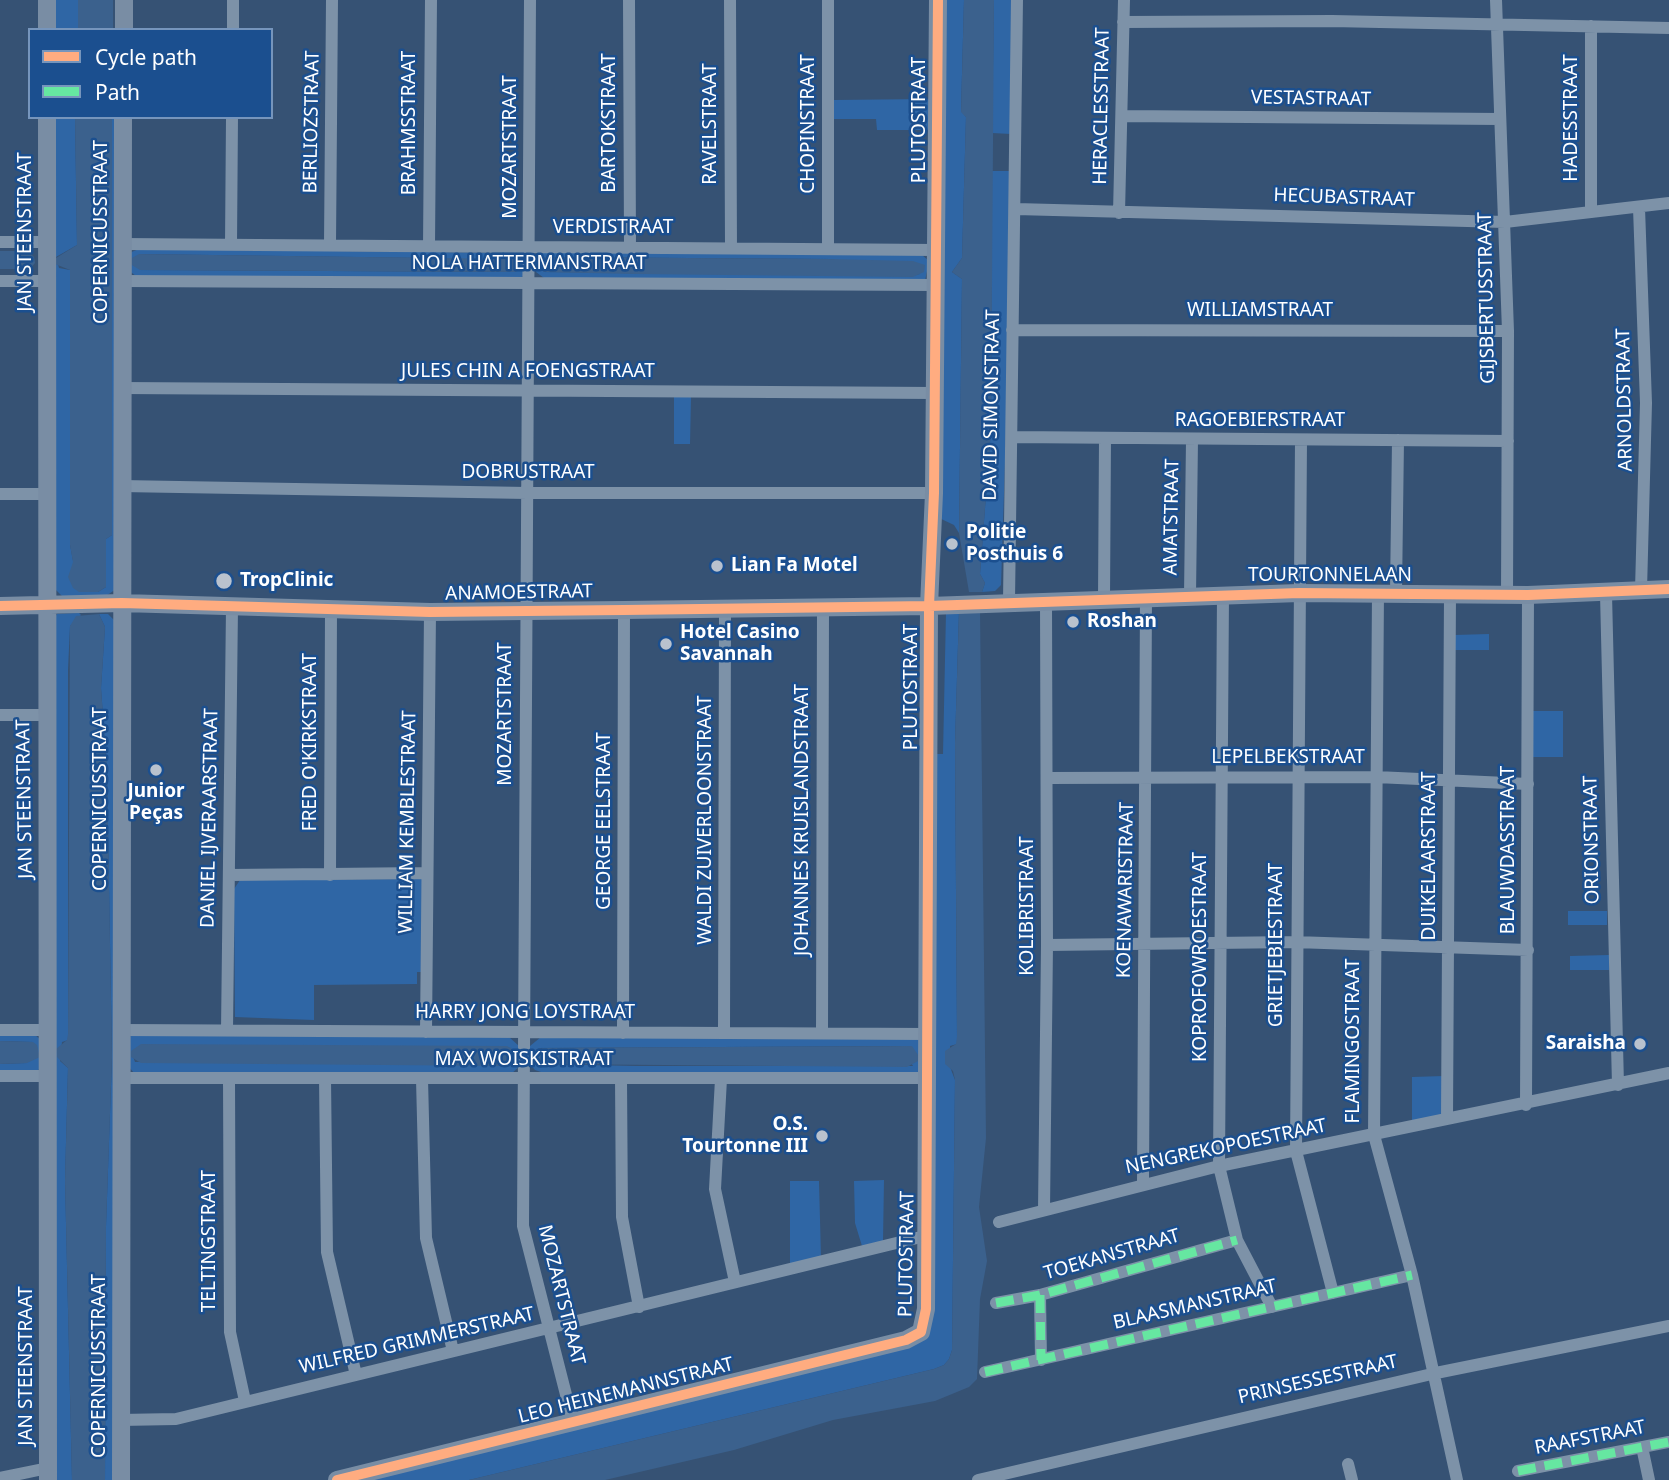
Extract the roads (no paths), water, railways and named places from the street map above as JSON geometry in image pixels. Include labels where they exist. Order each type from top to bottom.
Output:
[{"type":"street","points":[[47,0],[47,28]]},
{"type":"street","points":[[124,0],[124,28]]},
{"type":"street","points":[[233,0],[233,28]]},
{"type":"street","name":"BERLIOZSTRAAT","points":[[330,244],[332,0]]},
{"type":"street","name":"BRAHMSSTRAAT","points":[[429,246],[431,0]]},
{"type":"street","name":"MOZARTSTRAAT","points":[[530,0],[523,1226],[573,1422]]},
{"type":"street","name":"BARTOKSTRAAT","points":[[629,0],[630,247]]},
{"type":"street","name":"RAVELSTRAAT","points":[[730,0],[731,248]]},
{"type":"street","name":"CHOPINSTRAAT","points":[[828,0],[828,248]]},
{"type":"street","name":"PLUTOSTRAAT","points":[[921,1332],[926,1309],[929,606],[935,393],[938,0]]},
{"type":"street","name":"DAVID SIMONSTRAAT","points":[[1000,601],[1012,437],[1017,0]]},
{"type":"street","name":"HERACLESSTRAAT","points":[[1119,213],[1124,0]]},
{"type":"street","name":"GIJSBERTUSSTRAAT","points":[[1496,0],[1508,331],[1507,595]]},
{"type":"street","points":[[1123,22],[1497,24],[1669,28]]},
{"type":"street","name":"HADESSTRAAT","points":[[1591,26],[1591,210]]},
{"type":"street","name":"VESTASTRAAT","points":[[1122,116],[1500,118]]},
{"type":"street","name":"JAN STEENSTRAAT","points":[[47,119],[48,1474]]},
{"type":"street","name":"COPERNICUSSTRAAT","points":[[121,1480],[123,119]]},
{"type":"street","points":[[231,244],[232,119]]},
{"type":"street","name":"HECUBASTRAAT","points":[[1016,209],[1505,222],[1669,203]]},
{"type":"street","name":"ARNOLDSTRAAT","points":[[1639,208],[1646,403],[1641,590]]},
{"type":"street","points":[[0,242],[47,242]]},
{"type":"street","name":"VERDISTRAAT","points":[[122,244],[936,250]]},
{"type":"street","points":[[0,281],[47,281]]},
{"type":"street","name":"NOLA HATTERMANSTRAAT","points":[[123,281],[936,285]]},
{"type":"street","name":"WILLIAMSTRAAT","points":[[1012,330],[1508,331]]},
{"type":"street","name":"JULES CHIN A FOENGSTRAAT","points":[[121,388],[935,393]]},
{"type":"street","name":"RAGOEBIERSTRAAT","points":[[1012,437],[1508,441]]},
{"type":"street","points":[[1104,598],[1105,439]]},
{"type":"street","name":"AMATSTRAAT","points":[[1190,595],[1192,440]]},
{"type":"street","name":"GRIETJEBIESTRAAT","points":[[1301,440],[1295,942],[1296,1151],[1333,1293]]},
{"type":"street","name":"FLAMINGOSTRAAT","points":[[1398,440],[1376,777],[1374,1135],[1436,1373],[1457,1480]]},
{"type":"street","name":"DOBRUSTRAAT","points":[[121,486],[527,493],[933,492]]},
{"type":"street","points":[[0,494],[48,494]]},
{"type":"street","name":"TOURTONNELAAN","points":[[1000,601],[1046,602],[1299,593],[1606,594],[1669,589]]},
{"type":"street","name":"ORIONSTRAAT","points":[[1606,594],[1618,1085]]},
{"type":"street","name":"KOPROFOWROESTRAAT","points":[[1223,595],[1219,1166],[1237,1240],[1272,1307]]},
{"type":"street","name":"DUIKELAARSTRAAT","points":[[1447,1119],[1450,595]]},
{"type":"street","name":"BLAUWDASSTRAAT","points":[[1526,1105],[1528,595]]},
{"type":"street","name":"KOENAWARISTRAAT","points":[[1143,1183],[1146,597]]},
{"type":"street","name":"ANAMOESTRAAT","points":[[0,606],[47,607],[122,603],[430,612],[929,606],[1000,601]]},
{"type":"street","name":"KOLIBRISTRAAT","points":[[1044,1210],[1048,778],[1046,602]]},
{"type":"street","name":"DANIEL IJVERAARSTRAAT","points":[[227,1030],[232,607]]},
{"type":"street","name":"FRED O'KIRKSTRAAT","points":[[330,875],[331,608]]},
{"type":"street","name":"WALDI ZUIVERLOONSTRAAT","points":[[724,1033],[726,608]]},
{"type":"street","name":"JOHANNES KRUISLANDSTRAAT","points":[[822,1033],[823,608]]},
{"type":"street","name":"GEORGE EELSTRAAT","points":[[623,1033],[624,610]]},
{"type":"street","name":"WILLIAM KEMBLESTRAAT","points":[[426,1032],[430,612]]},
{"type":"street","points":[[0,715],[46,715]]},
{"type":"street","name":"LEPELBEKSTRAAT","points":[[1048,778],[1376,777],[1528,784]]},
{"type":"street","points":[[229,875],[426,873]]},
{"type":"street","points":[[1047,945],[1295,942],[1528,950]]},
{"type":"street","points":[[0,1030],[48,1030]]},
{"type":"street","name":"HARRY JONG LOYSTRAAT","points":[[122,1030],[928,1034]]},
{"type":"street","name":"NENGREKOPOESTRAAT","points":[[999,1222],[1143,1183],[1219,1166],[1526,1105],[1669,1073]]},
{"type":"street","points":[[0,1076],[47,1076]]},
{"type":"street","name":"MAX WOISKISTRAAT","points":[[122,1078],[927,1078]]},
{"type":"street","name":"TELTINGSTRAAT","points":[[229,1078],[230,1332],[245,1401]]},
{"type":"street","points":[[326,1078],[327,1252],[356,1375]]},
{"type":"street","points":[[422,1079],[426,1238],[453,1351]]},
{"type":"street","points":[[621,1079],[622,1217],[639,1307]]},
{"type":"street","points":[[721,1079],[715,1189],[735,1282]]},
{"type":"street","name":"WILFRED GRIMMERSTRAAT","points":[[120,1420],[176,1419],[925,1236]]},
{"type":"street","name":"TOEKANSTRAAT","points":[[996,1303],[1040,1295],[1237,1240]]},
{"type":"street","name":"BLAASMANSTRAAT","points":[[985,1372],[1412,1275]]},
{"type":"street","points":[[1040,1295],[1041,1360]]},
{"type":"street","name":"PRINSESSESTRAAT","points":[[978,1480],[1436,1373],[1669,1326]]},
{"type":"street","name":"LEO HEINEMANNSTRAAT","points":[[337,1480],[906,1340],[921,1332]]},
{"type":"street","name":"RAAFSTRAAT","points":[[1517,1471],[1669,1442]]},
{"type":"street","points":[[1642,1447],[1649,1480]]},
{"type":"street","points":[[1349,1464],[1352,1480]]},
{"type":"street","points":[[0,1478],[48,1474]]},
{"type":"place","name":"Politie Posthuis 6","points":[[952,544]]},
{"type":"place","name":"Lian Fa Motel","points":[[717,566]]},
{"type":"place","name":"TropClinic","points":[[224,581]]},
{"type":"place","name":"Roshan","points":[[1073,622]]},
{"type":"place","name":"Hotel Casino Savannah","points":[[666,644]]},
{"type":"place","name":"Junior Peças","points":[[156,770]]},
{"type":"place","name":"Saraisha","points":[[1640,1044]]},
{"type":"place","name":"O.S. Tourtonne III","points":[[822,1136]]}]
